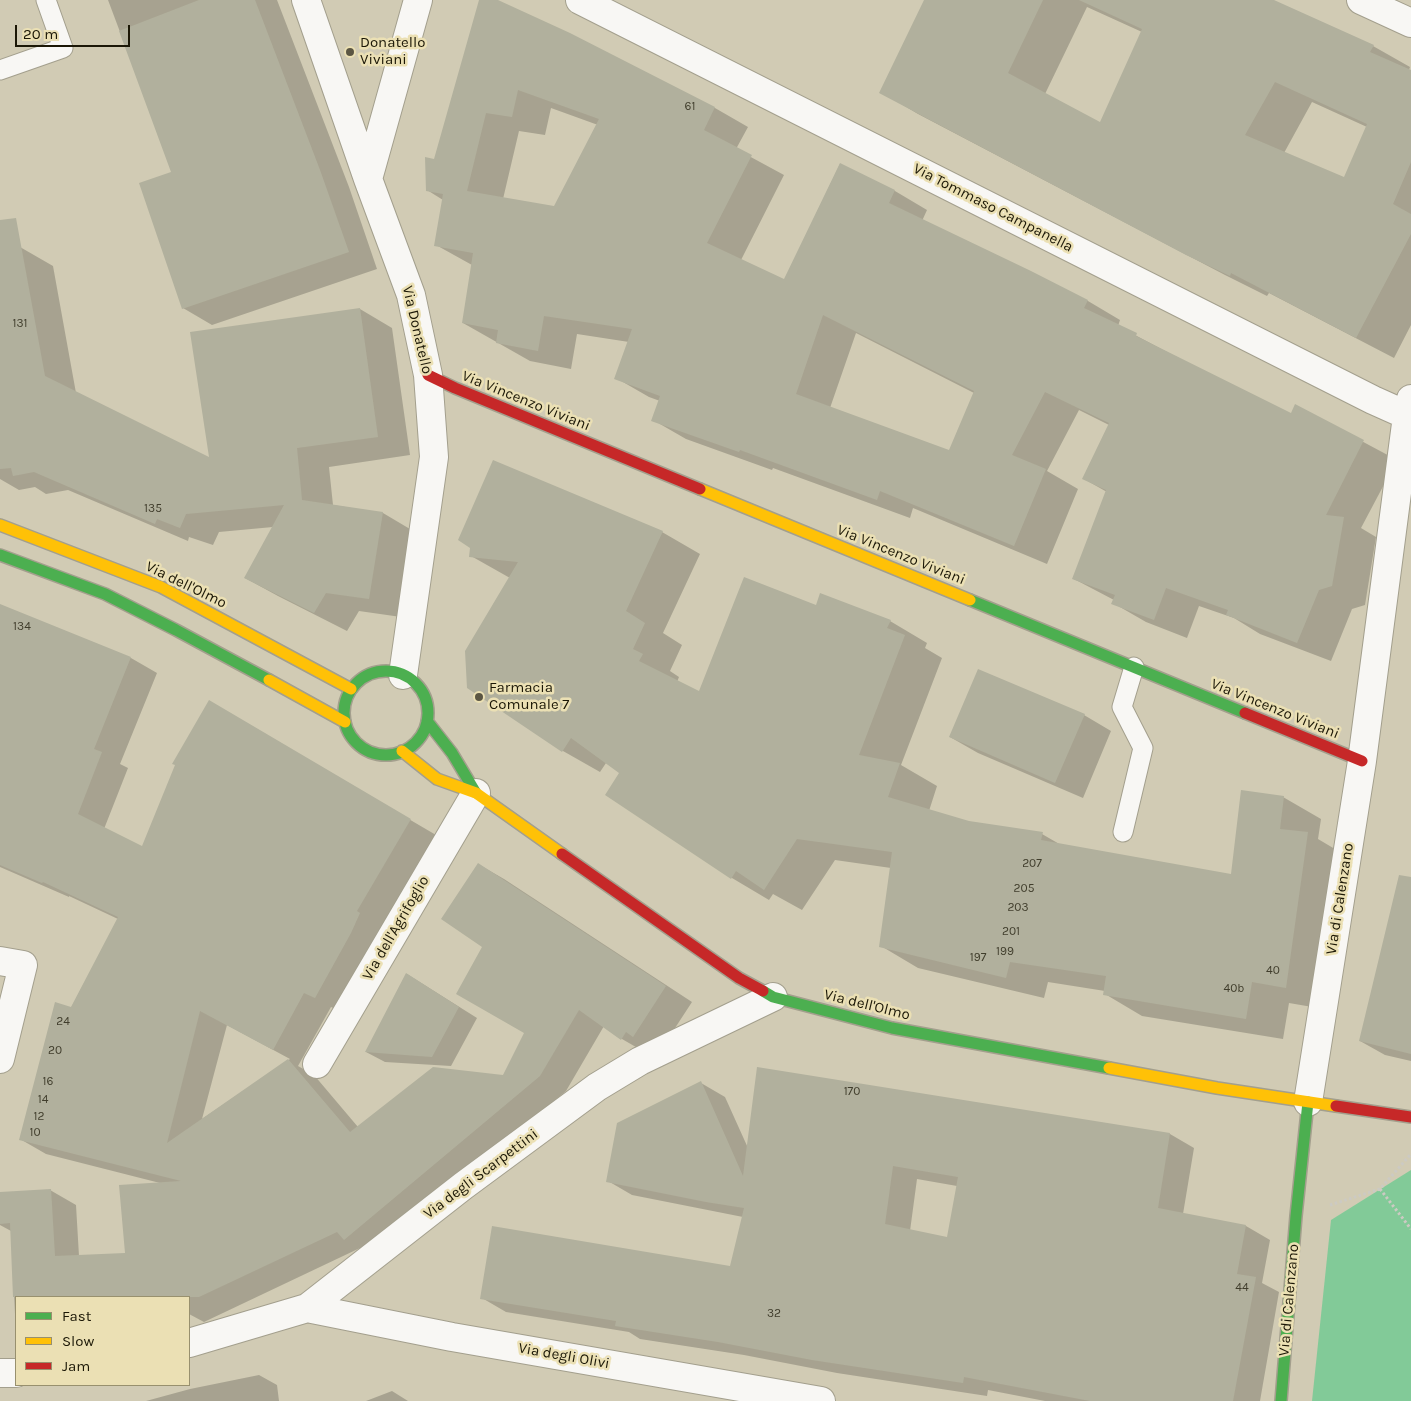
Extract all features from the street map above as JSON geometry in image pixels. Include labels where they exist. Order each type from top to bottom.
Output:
[{"type":"street","name":"Via Donatello","points":[[306,0],[411,295],[428,375],[434,457],[403,675]]},
{"type":"street","points":[[368,178],[418,0]]},
{"type":"street","name":"Via Tommaso Campanella","points":[[580,0],[1410,410]]},
{"type":"street","points":[[1361,0],[1411,23]]},
{"type":"street","name":"Via Vincenzo Viviani","points":[[428,375],[455,388],[1362,762]]},
{"type":"street","name":"Via di Calenzano","points":[[1281,1401],[1296,1216],[1308,1102],[1362,762],[1410,410]]},
{"type":"street","name":"Via dell'Olmo","points":[[0,525],[161,586],[351,689]]},
{"type":"street","points":[[0,555],[105,594],[176,630],[345,722]]},
{"type":"street","points":[[382,671],[403,675],[417,685],[424,696],[428,708],[427,721],[422,733],[414,743],[402,751],[388,755],[374,752],[361,746],[351,735],[345,722],[344,707],[351,689],[357,682],[369,674],[382,671]]},
{"type":"street","name":"Via dell'Olmo","points":[[427,721],[452,754],[476,792]]},
{"type":"street","name":"Via dell'Olmo","points":[[402,751],[437,779],[476,792],[739,978],[773,996],[892,1028],[976,1044],[1216,1088],[1411,1117]]},
{"type":"street","name":"Via dell'Agrifoglio","points":[[316,1064],[476,792]]},
{"type":"street","points":[[0,961],[23,965],[0,1059]]},
{"type":"street","name":"Via degli Scarpettini","points":[[190,1343],[307,1308],[463,1186],[597,1087],[640,1061],[773,996]]},
{"type":"street","name":"Via degli Olivi","points":[[307,1308],[452,1337],[821,1401]]},
{"type":"street","points":[[0,1373],[15,1373]]},
{"type":"lane","points":[[0,70],[63,48],[46,0]]},
{"type":"lane","points":[[1123,832],[1143,748],[1122,707],[1134,667]]},
{"type":"path","points":[[1296,1216],[1380,1189],[1411,1154]]},
{"type":"path","points":[[1380,1189],[1411,1229]]},
{"type":"green space","points":[[1411,1170],[1411,1401],[1312,1401],[1331,1220]]},
{"type":"building","points":[[199,0],[255,0],[349,252],[182,309],[139,183],[171,172],[119,31]]},
{"type":"building","points":[[479,0],[498,0],[570,33],[715,107],[704,130],[752,155],[707,243],[784,279],[840,163],[895,190],[889,203],[1088,300],[1084,308],[1137,333],[1136,336],[1291,413],[1295,404],[1364,440],[1326,515],[1344,517],[1332,586],[1319,590],[1297,643],[1226,615],[1228,610],[1166,588],[1154,620],[1111,604],[1115,595],[1072,579],[1106,490],[1082,479],[1109,423],[1045,392],[1012,455],[1046,469],[1014,546],[880,491],[877,500],[740,450],[739,452],[651,421],[660,396],[614,379],[632,329],[544,316],[538,351],[496,343],[498,330],[462,323],[473,253],[434,246],[443,194],[426,191],[425,157],[434,159]],"holes":[[[518,90],[599,119],[554,206],[467,191],[486,113],[512,117]],[[823,315],[974,391],[949,450],[796,394]]]},
{"type":"building","points":[[924,0],[1043,0],[1008,73],[1100,122],[1142,29],[1079,0],[1274,0],[1374,45],[1370,52],[1411,70],[1411,162],[1393,204],[1411,214],[1411,234],[1356,338],[1231,273],[1230,276],[1186,255],[879,93]],"holes":[[[1275,82],[1367,124],[1344,177],[1245,135]]]},
{"type":"building","points":[[16,218],[45,376],[209,457],[190,332],[360,308],[378,437],[297,448],[302,500],[383,512],[369,599],[326,593],[314,613],[244,578],[284,505],[186,514],[180,528],[157,519],[155,524],[34,472],[13,476],[11,468],[0,469],[0,220]]},
{"type":"building","points":[[493,460],[663,531],[626,611],[645,623],[633,649],[643,654],[639,661],[699,691],[744,577],[816,605],[820,593],[891,620],[887,628],[905,635],[859,755],[900,763],[888,797],[969,821],[1043,832],[1041,840],[1231,874],[1241,790],[1284,796],[1280,829],[1308,832],[1286,988],[1252,982],[1246,1019],[1103,995],[1106,976],[1010,962],[1006,978],[879,947],[892,852],[797,839],[764,890],[736,871],[731,879],[605,795],[619,773],[571,738],[562,752],[467,688],[465,651],[518,562],[469,557],[470,548],[458,540]]},
{"type":"building","points":[[0,604],[131,657],[94,749],[102,752],[78,814],[142,846],[175,765],[172,764],[209,700],[411,819],[357,911],[360,913],[351,933],[315,998],[304,993],[273,1050],[200,1011],[167,1143],[288,1059],[350,1132],[433,1067],[503,1075],[524,1033],[456,994],[482,947],[441,919],[478,863],[666,986],[633,1037],[626,1032],[621,1040],[579,1010],[540,1076],[344,1240],[337,1232],[199,1297],[13,1297],[10,1223],[0,1224],[0,1192],[51,1189],[55,1256],[125,1253],[119,1185],[181,1181],[19,1140],[55,1002],[71,1007],[118,917],[43,882],[0,865]]},
{"type":"building","points":[[978,669],[1085,714],[1055,783],[949,737]]},
{"type":"building","points":[[1399,875],[1411,877],[1411,1054],[1359,1041]]},
{"type":"building","points":[[406,973],[459,1007],[432,1057],[365,1052]]},
{"type":"building","points":[[757,1067],[1170,1133],[1158,1208],[1246,1225],[1237,1274],[1256,1277],[1233,1401],[1090,1401],[964,1377],[963,1383],[812,1360],[718,1342],[615,1326],[616,1321],[480,1299],[492,1226],[730,1266],[744,1208],[606,1182],[617,1123],[701,1081],[743,1176]],"holes":[[[893,1166],[958,1177],[947,1237],[885,1224]]]},
{"type":"traffic: fast","points":[[0,555],[105,594],[269,680]]},
{"type":"traffic: fast","points":[[970,600],[1245,713]]},
{"type":"traffic: fast","points":[[386,671],[409,678],[421,690],[428,713],[421,736],[409,748],[386,755],[363,748],[351,736],[344,713],[351,690],[363,678],[386,671]]},
{"type":"traffic: fast","points":[[427,721],[452,753],[476,793]]},
{"type":"traffic: fast","points":[[763,991],[773,997],[892,1028],[1109,1068]]},
{"type":"traffic: fast","points":[[1281,1401],[1296,1216],[1308,1102]]},
{"type":"traffic: slow","points":[[700,489],[970,600]]},
{"type":"traffic: slow","points":[[0,525],[161,587],[351,689]]},
{"type":"traffic: slow","points":[[269,680],[345,722]]},
{"type":"traffic: slow","points":[[402,751],[437,779],[476,793],[562,854]]},
{"type":"traffic: slow","points":[[1109,1068],[1217,1088],[1336,1106]]},
{"type":"traffic: jam","points":[[428,375],[455,388],[700,489]]},
{"type":"traffic: jam","points":[[1245,713],[1362,761]]},
{"type":"traffic: jam","points":[[562,854],[739,978],[763,991]]},
{"type":"traffic: jam","points":[[1336,1106],[1411,1117]]},
{"type":"place","name":"Donatello Viviani","points":[[350,52]]},
{"type":"place","name":"Farmacia Comunale 7","points":[[479,697]]}]
